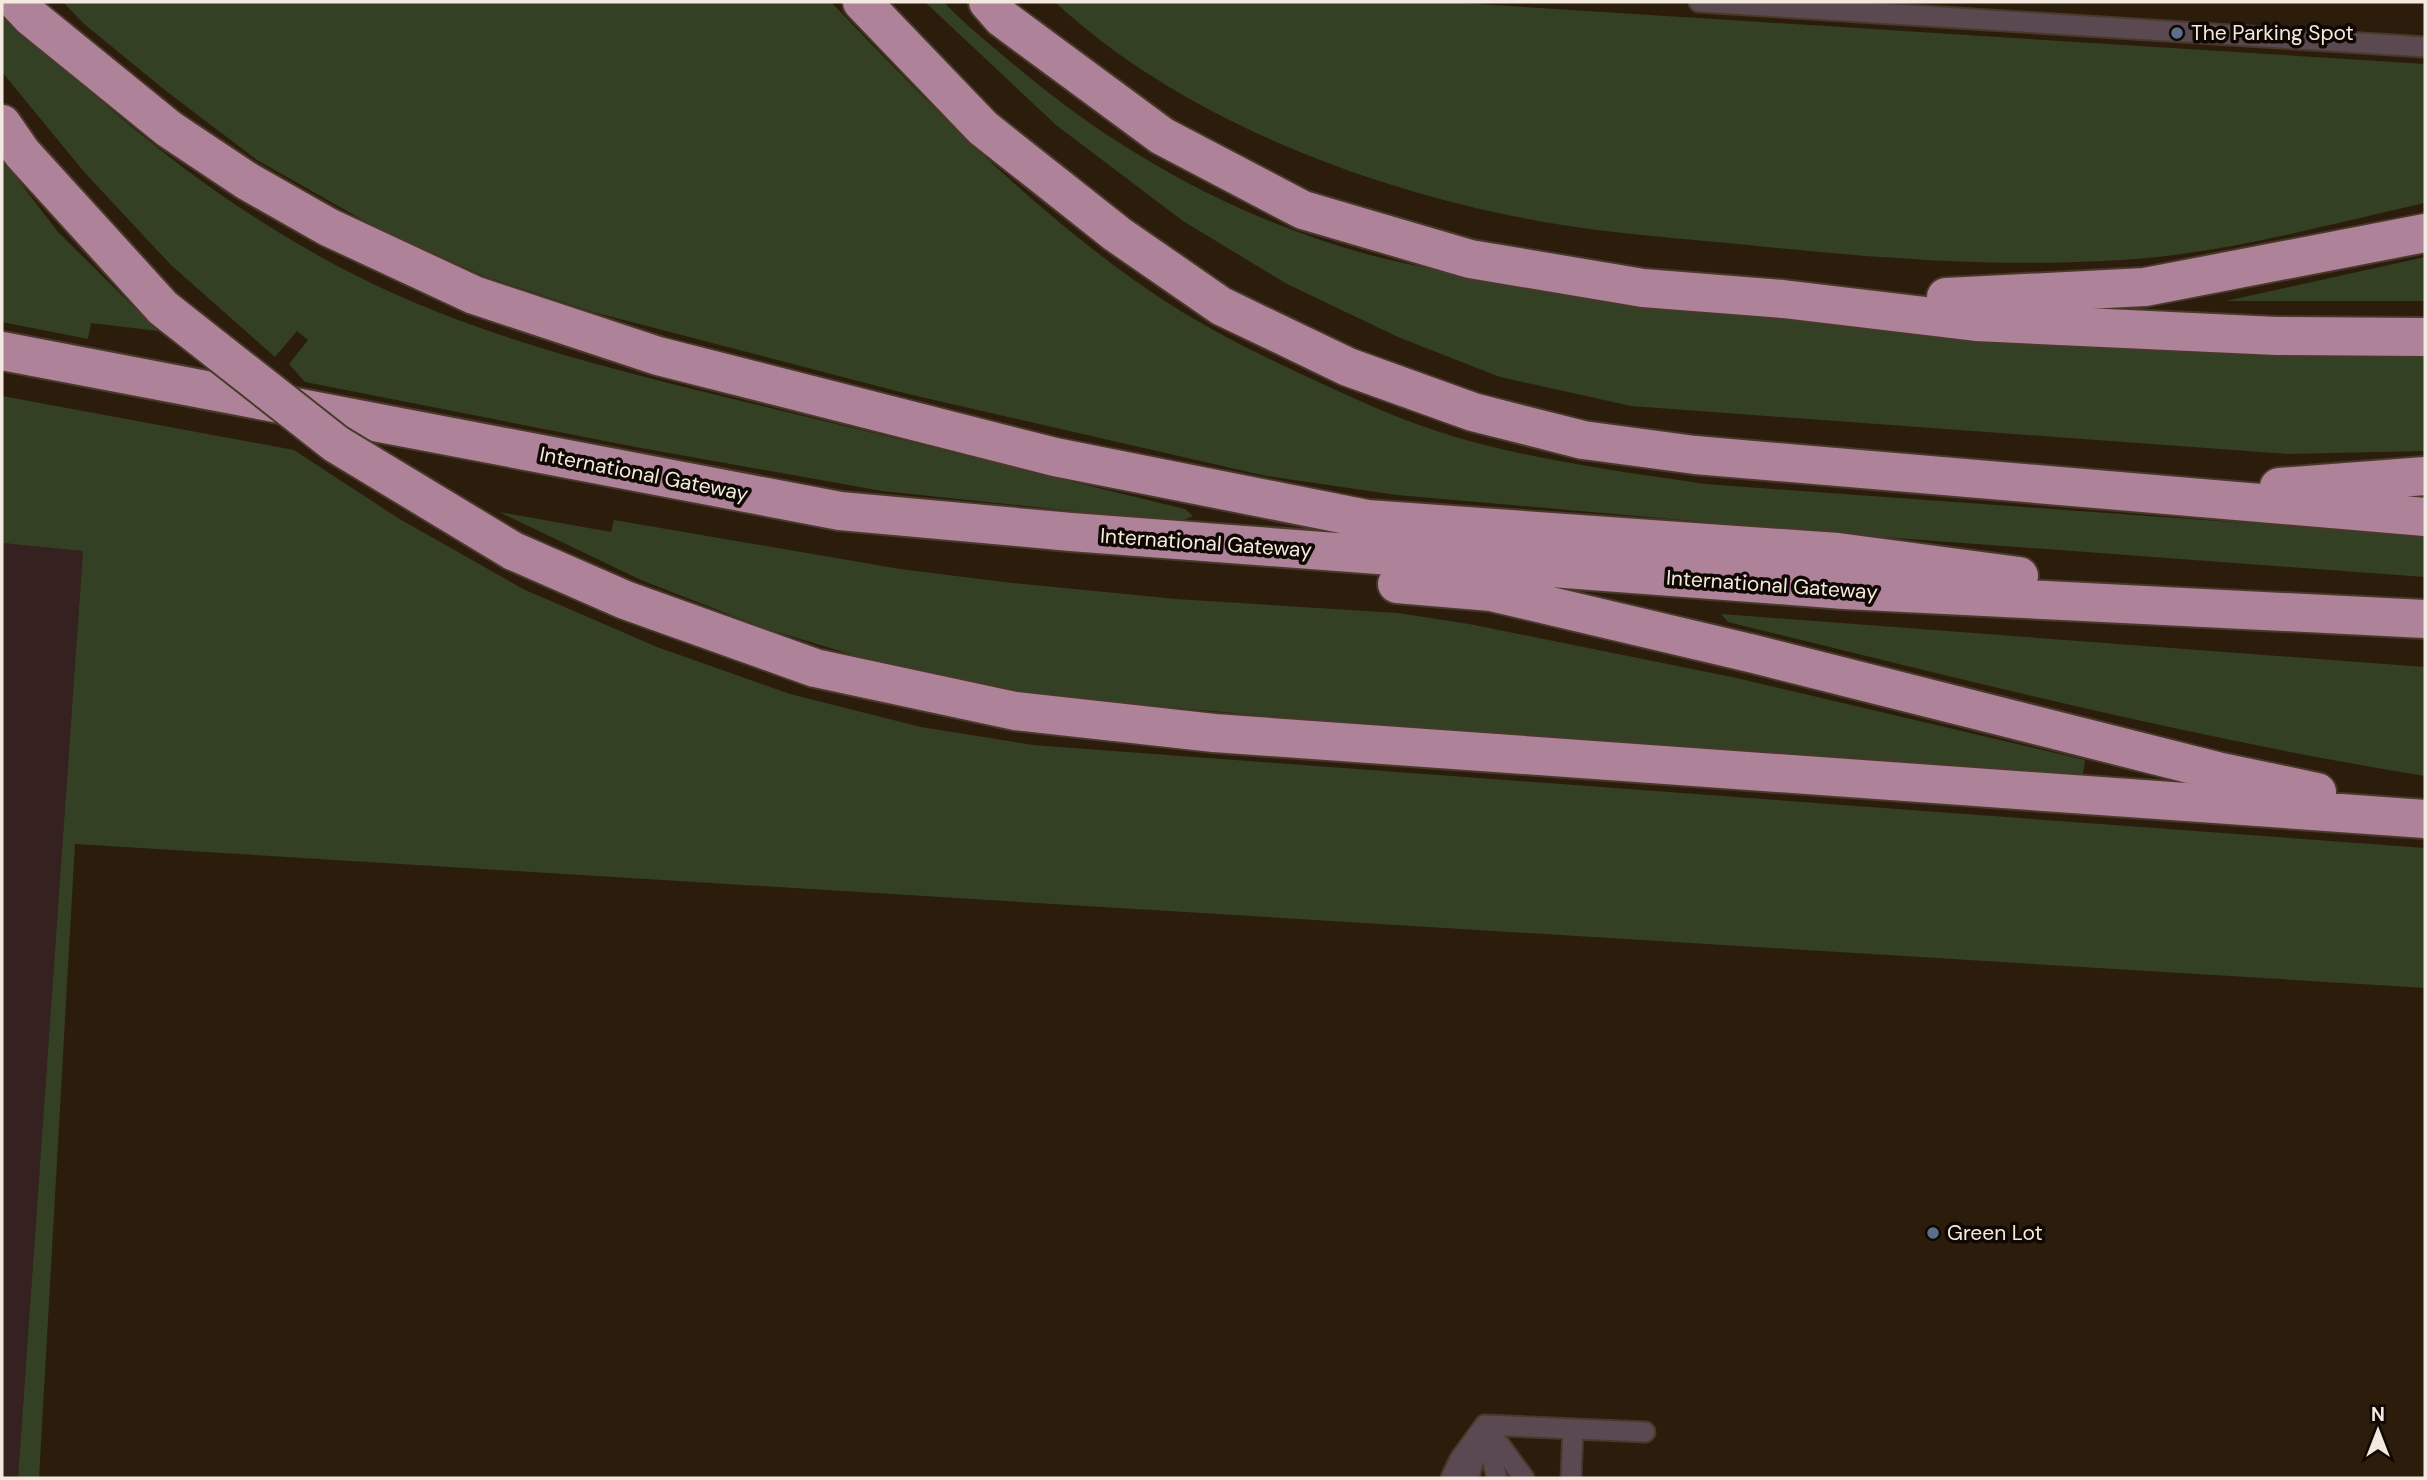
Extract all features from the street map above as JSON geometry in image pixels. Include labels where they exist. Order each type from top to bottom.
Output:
[{"type":"highway","points":[[18,2],[31,16],[169,129],[247,181],[328,226],[474,295],[566,328],[658,356],[1055,457],[1367,519],[1839,552],[2295,612]]},
{"type":"highway","points":[[862,2],[984,128],[1117,234],[1221,306],[1348,367],[1473,412],[1583,440],[1817,467],[2425,517]]},
{"type":"highway","points":[[988,2],[1002,18],[1162,136],[1303,210],[1470,259],[1643,288],[1783,299],[1976,322],[2277,336],[2425,337]]},
{"type":"highway","points":[[2,124],[22,153],[163,308],[336,444],[513,551],[625,600],[815,668],[1015,711],[1214,733],[2425,817]]},
{"type":"highway","points":[[1783,299],[1985,297],[2145,287],[2425,233]]},
{"type":"highway","name":"International Gateway","points":[[2,351],[840,511],[1071,533],[1844,590],[2425,619]]},
{"type":"highway","points":[[2161,496],[2425,475]]},
{"type":"highway","points":[[840,511],[1179,565],[1491,592],[1754,654],[2217,771],[2425,817]]},
{"type":"lane","points":[[1699,2],[2425,47]]},
{"type":"lane","points":[[1485,1425],[1645,1432]]},
{"type":"lane","points":[[1451,1478],[1460,1459],[1485,1425]]},
{"type":"lane","points":[[1469,1478],[1472,1459],[1485,1425]]},
{"type":"lane","points":[[1485,1425],[1497,1478]]},
{"type":"lane","points":[[1485,1425],[1524,1478]]},
{"type":"lane","points":[[1571,1478],[1573,1429]]},
{"type":"shaded area","points":[[2,543],[83,551],[18,1478],[2,1478]]},
{"type":"green space","points":[[63,2],[831,2],[943,117],[1021,190],[1104,258],[1147,289],[1187,315],[1250,349],[1354,399],[1417,424],[1537,457],[1705,484],[2425,536],[2425,577],[1854,535],[1397,495],[1266,476],[908,394],[593,312],[484,276],[377,228],[257,160],[166,91],[83,23]]},
{"type":"green space","points":[[925,2],[944,2],[983,39],[1062,103],[1144,158],[1231,204],[1323,241],[1370,255],[1501,283],[2425,349],[2425,451],[2288,454],[1631,406],[1500,377],[1398,337],[1287,284],[1183,221],[1056,125]]},
{"type":"green space","points":[[1055,2],[1445,2],[2425,64],[2425,203],[2274,238],[2198,252],[2074,262],[1888,258],[1597,230],[1526,219],[1453,202],[1380,181],[1308,155],[1239,125],[1172,89],[1111,48]]},
{"type":"green space","points":[[2,4],[83,84],[172,159],[267,225],[317,255],[414,303],[512,339],[612,368],[1185,509],[1193,516],[1179,522],[882,491],[641,448],[305,382],[289,364],[308,340],[297,331],[275,357],[171,265],[85,173],[2,72]]},
{"type":"green space","points":[[2,159],[58,232],[158,331],[91,323],[88,339],[2,322]]},
{"type":"green space","points":[[2425,257],[2425,301],[2226,301]]},
{"type":"green space","points":[[2,396],[294,450],[398,518],[523,589],[657,647],[790,694],[921,727],[1033,745],[2425,848],[2425,988],[75,844],[39,1478],[18,1478],[83,551],[2,543]]},
{"type":"green space","points":[[499,512],[611,532],[614,520],[900,569],[1004,582],[1176,599],[1398,613],[1469,624],[1732,677],[2085,760],[2083,774],[1315,720],[1049,697],[873,661],[764,628],[641,580]]},
{"type":"green space","points":[[1721,614],[2425,667],[2425,776],[2250,744],[2075,706],[1728,622]]},
{"type":"place","name":"The Parking Spot","points":[[2177,33]]},
{"type":"place","name":"Green Lot","points":[[1933,1233]]}]
